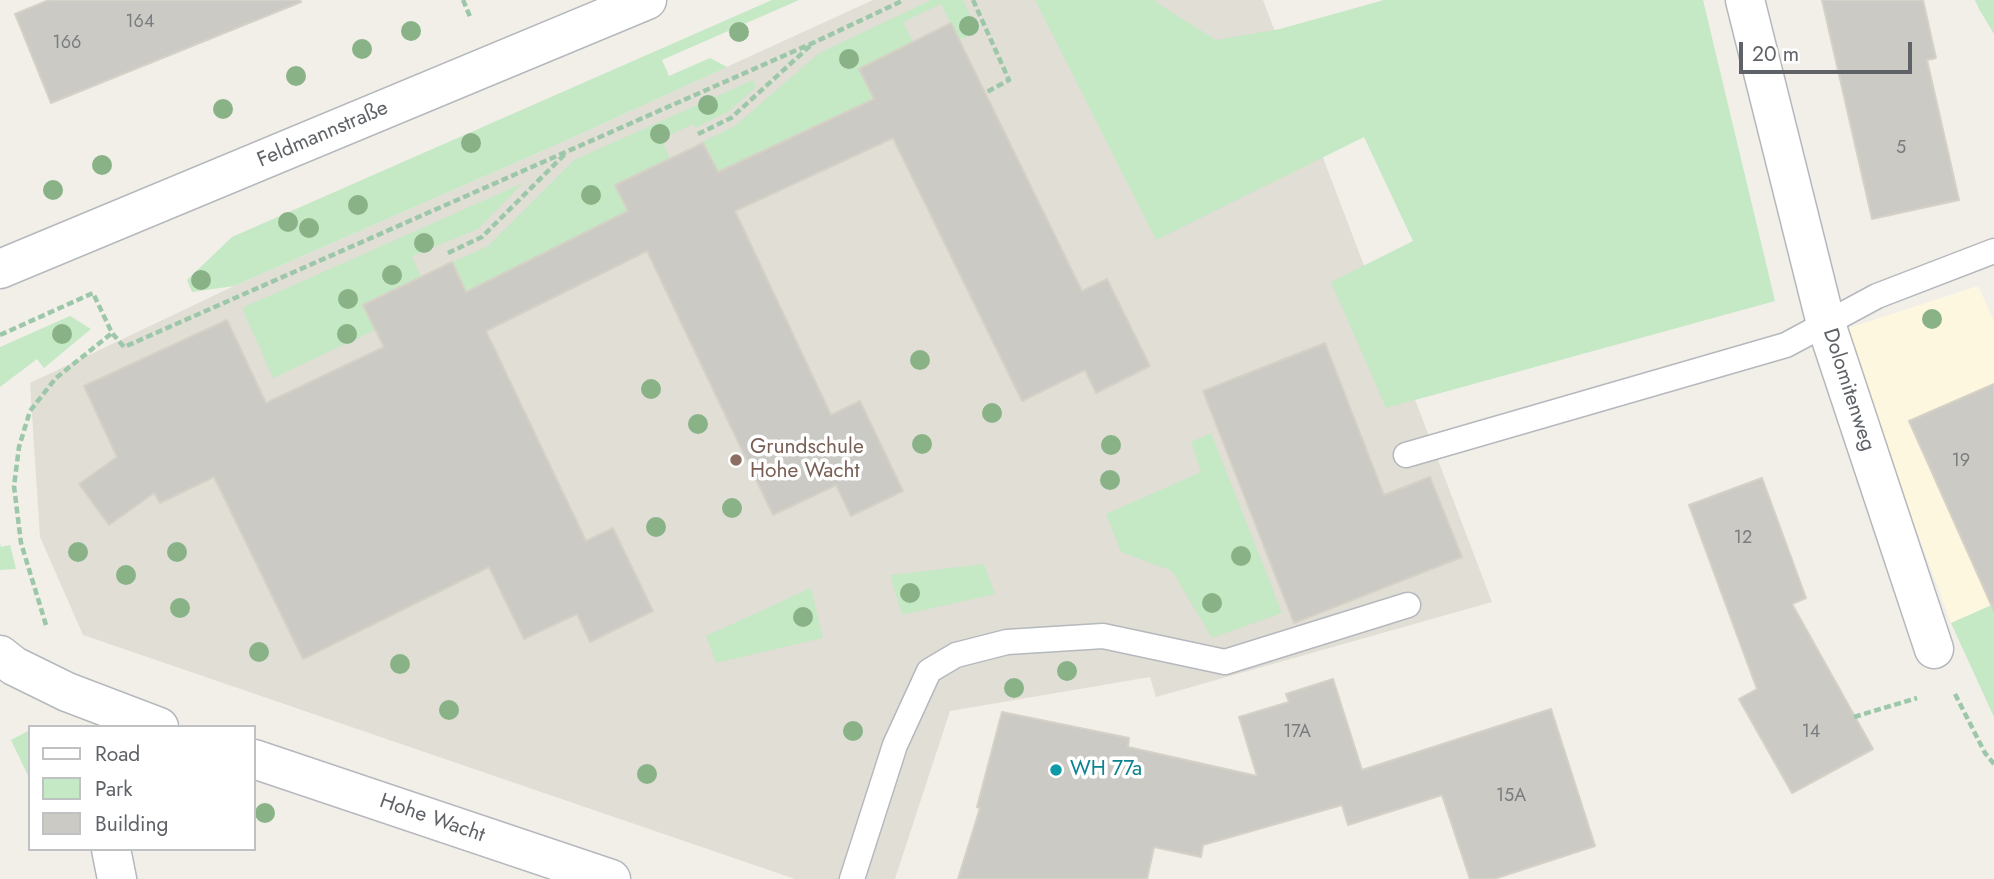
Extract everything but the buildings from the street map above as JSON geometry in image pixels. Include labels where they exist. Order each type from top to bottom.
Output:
[{"type":"street","name":"Feldmannstraße","points":[[0,269],[646,0]]},
{"type":"street","name":"Dolomitenweg","points":[[1745,0],[1826,324],[1934,649]]},
{"type":"street","points":[[0,655],[14,666],[116,720],[147,725]]},
{"type":"street","name":"Hohe Wacht","points":[[256,760],[611,879]]},
{"type":"street","points":[[111,851],[117,879]]},
{"type":"lane","points":[[1405,455],[1786,345],[1877,296],[1994,251]]},
{"type":"lane","points":[[852,879],[895,745],[929,671],[956,655],[1007,642],[1103,636],[1225,662],[1408,605]]},
{"type":"path","points":[[0,335],[93,293],[112,333],[124,347],[815,42],[904,0]]},
{"type":"path","points":[[972,0],[1009,80],[985,93]]},
{"type":"path","points":[[698,134],[731,118],[815,42]]},
{"type":"path","points":[[448,253],[482,237],[569,151]]},
{"type":"path","points":[[29,573],[21,543],[14,486],[19,447],[30,411],[56,378],[112,333]]},
{"type":"path","points":[[1934,649],[1985,754],[1994,764]]},
{"type":"path","points":[[1854,718],[1911,700]]},
{"type":"shaded area","name":"Grundschule Hohe Wacht","points":[[873,0],[1263,0],[1492,602],[1156,697],[1150,677],[950,711],[895,879],[795,879],[83,635],[40,537],[30,383],[234,286],[565,141]]},
{"type":"shaded area","points":[[1978,286],[1994,321],[1994,604],[1951,623],[1855,364],[1846,329]]},
{"type":"green space","points":[[772,0],[799,0],[662,60],[669,76],[710,58],[727,67],[234,286],[192,292],[187,280],[232,237]]},
{"type":"green space","points":[[931,0],[963,0],[978,32],[959,40],[941,4],[903,22],[913,42],[859,69],[874,99],[717,172],[702,142],[735,126],[819,53]]},
{"type":"green space","points":[[1035,0],[1155,0],[1216,40],[1280,29],[1384,0],[1703,0],[1775,301],[1386,408],[1331,282],[1413,241],[1364,137],[1156,240]]},
{"type":"green space","points":[[1975,0],[1994,0],[1994,34],[1979,9]]},
{"type":"green space","points":[[753,80],[756,87],[728,112],[695,128],[693,124],[661,139],[670,158],[616,185],[628,211],[467,292],[453,262],[488,246],[574,160]]},
{"type":"green space","points":[[523,183],[478,229],[412,256],[421,277],[363,305],[375,330],[273,378],[242,308]]},
{"type":"green space","points":[[70,316],[91,329],[44,368],[37,359],[0,387],[0,347]]},
{"type":"green space","points":[[1211,433],[1282,613],[1212,638],[1172,571],[1121,552],[1106,514],[1201,472],[1191,442]]},
{"type":"green space","points":[[0,543],[1,547],[10,545],[16,569],[0,570]]},
{"type":"green space","points":[[984,564],[995,594],[902,615],[890,575]]},
{"type":"green space","points":[[811,588],[823,638],[716,663],[706,636]]},
{"type":"green space","points":[[1994,604],[1994,717],[1951,623]]},
{"type":"green space","points":[[28,731],[28,776],[11,740]]},
{"type":"place","name":"Grundschule Hohe Wacht","points":[[736,460]]},
{"type":"place","name":"WH 77a","points":[[1056,770]]}]
